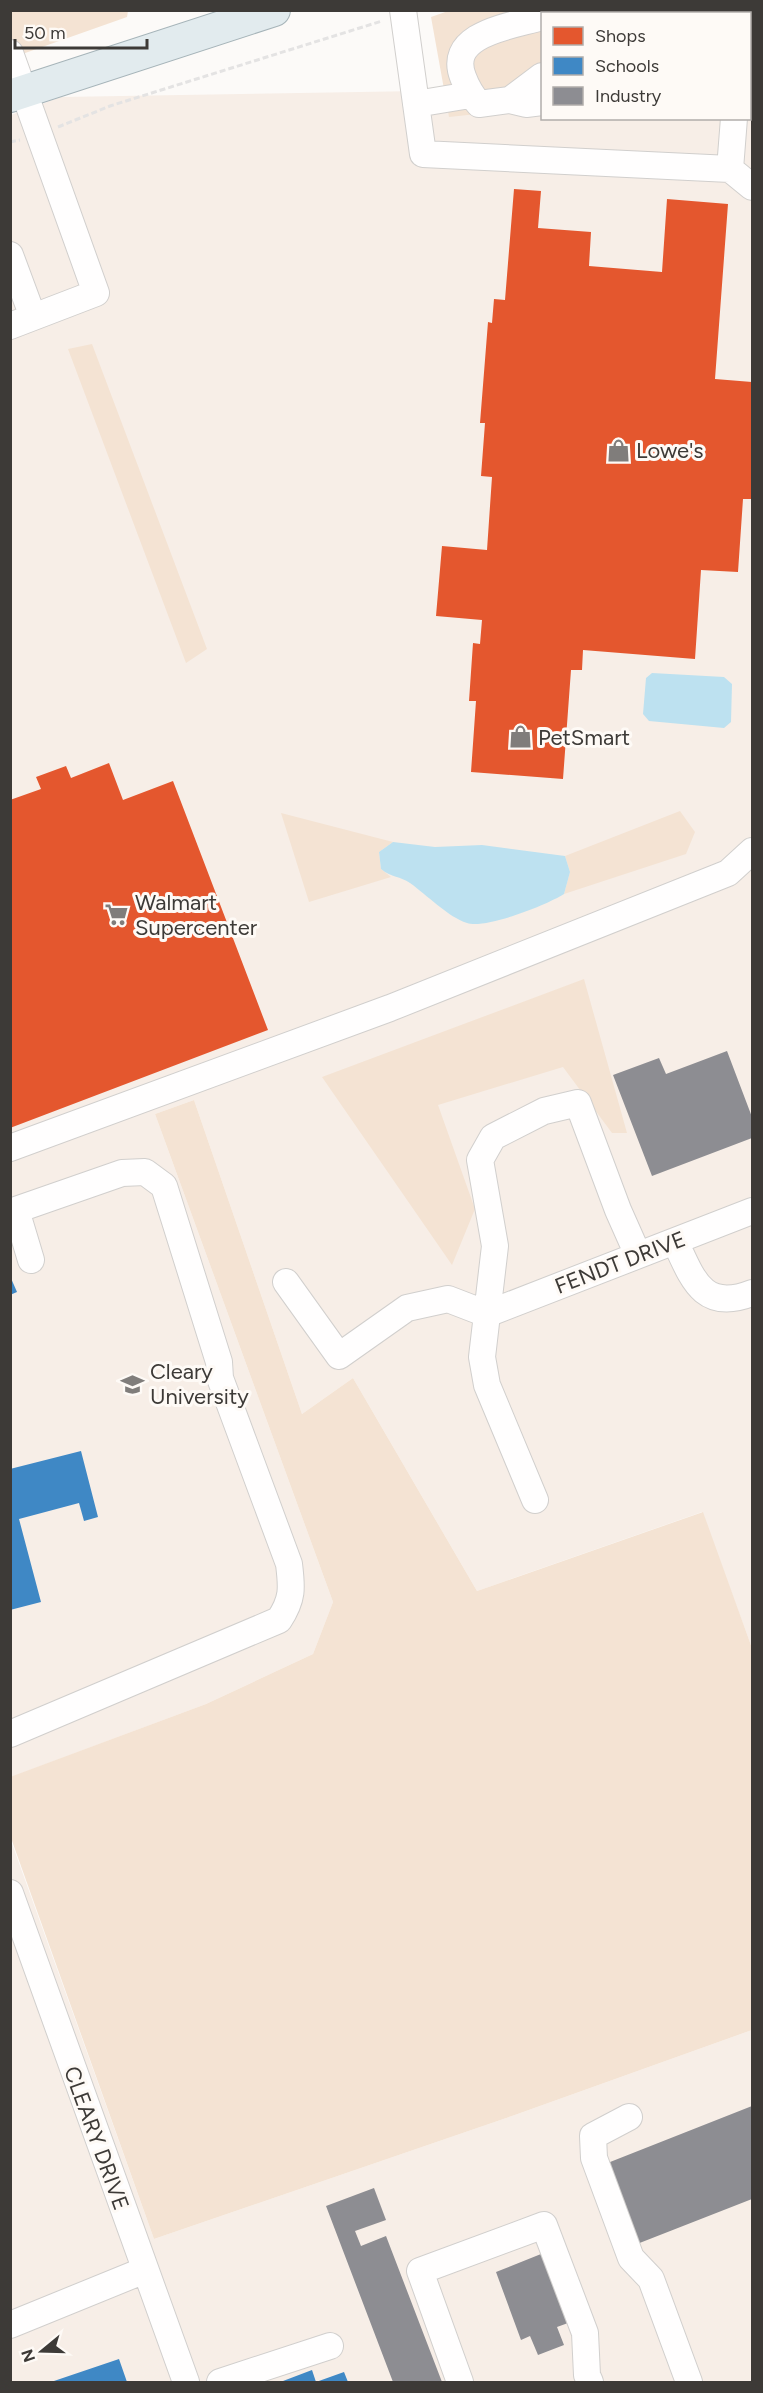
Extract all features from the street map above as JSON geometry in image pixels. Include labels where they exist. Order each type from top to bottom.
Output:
[{"type":"main road","points":[[17,94],[274,10]]},
{"type":"street","points":[[404,13],[423,154],[730,169],[752,185]]},
{"type":"street","points":[[541,18],[474,38],[460,53],[459,68],[470,94],[479,104],[510,100],[526,104],[541,102]]},
{"type":"street","points":[[10,53],[17,94],[39,134],[96,293],[22,322],[10,255]]},
{"type":"street","points":[[510,100],[541,77]]},
{"type":"street","points":[[416,104],[470,94]]},
{"type":"street","points":[[730,169],[734,120]]},
{"type":"street","points":[[10,1148],[434,991],[728,873],[753,851]]},
{"type":"street","points":[[535,1500],[487,1385],[482,1357],[495,1246],[480,1160],[493,1137],[544,1111],[578,1103],[618,1210],[638,1255]]},
{"type":"street","points":[[10,1734],[279,1620],[289,1605],[292,1587],[289,1564],[220,1378],[219,1362],[164,1186],[145,1172],[122,1173],[13,1211],[31,1260]]},
{"type":"street","name":"FENDT DRIVE","points":[[487,1314],[753,1211]]},
{"type":"street","points":[[675,1241],[690,1274],[701,1290],[718,1299],[736,1299],[753,1293]]},
{"type":"street","points":[[286,1282],[339,1356],[407,1308],[448,1299],[487,1314]]},
{"type":"street","name":"CLEARY DRIVE","points":[[10,1893],[186,2382]]},
{"type":"street","points":[[629,2117],[593,2136],[594,2158],[631,2258],[651,2278],[689,2382]]},
{"type":"street","points":[[460,2382],[420,2271],[544,2225],[585,2333],[587,2374],[590,2382]]},
{"type":"street","points":[[10,2325],[145,2270]]},
{"type":"street","points":[[232,2381],[330,2346]]},
{"type":"path","points":[[10,142],[39,134],[110,106],[404,13]]},
{"type":"shaded area","points":[[451,10],[752,11],[752,83],[751,12],[541,12],[541,107],[449,117],[431,17]]},
{"type":"shaded area","points":[[10,11],[128,11],[127,17],[11,58]]},
{"type":"shaded area","points":[[752,86],[752,1648],[702,1512],[477,1591],[353,1378],[302,1414],[194,1100],[155,1114],[333,1602],[313,1654],[206,1704],[11,1777],[11,115],[61,97],[541,89],[541,120],[751,120]]},
{"type":"shaded area","points":[[92,344],[207,649],[186,663],[68,349]]},
{"type":"shaded area","points":[[680,811],[695,832],[686,854],[564,894],[570,872],[565,856]]},
{"type":"shaded area","points":[[281,813],[393,842],[379,852],[381,869],[391,877],[309,902]]},
{"type":"shaded area","points":[[584,979],[627,1133],[612,1133],[563,1067],[438,1105],[475,1209],[452,1265],[322,1077]]},
{"type":"shaded area","points":[[194,1100],[302,1414],[353,1378],[477,1591],[703,1512],[752,1648],[752,2030],[512,2116],[154,2239],[11,1838],[10,1777],[206,1704],[313,1654],[333,1602],[155,1114]]},
{"type":"shaded area","points":[[10,1838],[154,2239],[512,2116],[752,2030],[752,2382],[11,2382]]},
{"type":"water","points":[[652,673],[724,677],[732,684],[731,722],[724,728],[649,721],[643,714],[646,678]]},
{"type":"water","points":[[393,842],[435,847],[482,845],[565,856],[570,872],[564,894],[556,899],[531,910],[488,923],[467,923],[445,911],[410,883],[381,869],[379,852]]},
{"type":"building: Shops","name":"Lowe's","points":[[514,189],[541,191],[538,228],[591,232],[589,266],[662,272],[667,199],[728,204],[715,379],[752,382],[752,499],[743,499],[738,572],[701,570],[695,659],[583,650],[582,670],[571,670],[563,779],[471,772],[476,701],[469,701],[473,643],[480,644],[482,620],[436,616],[442,546],[487,550],[492,477],[481,476],[485,423],[480,423],[488,322],[492,323],[494,299],[505,300]]},
{"type":"building: Shops","name":"Walmart Supercenter","points":[[109,763],[123,800],[173,781],[268,1030],[10,1128],[10,800],[41,789],[36,777],[66,766],[71,778]]},
{"type":"building: Schools","points":[[10,1276],[17,1292],[10,1295]]},
{"type":"building: Schools","points":[[81,1451],[98,1517],[84,1521],[79,1503],[19,1519],[41,1602],[10,1610],[10,1469]]},
{"type":"building: Schools","points":[[119,2359],[127,2382],[51,2382]]},
{"type":"building: Schools","points":[[312,2370],[316,2382],[283,2381]]},
{"type":"building: Schools","points":[[344,2372],[348,2382],[316,2382]]},
{"type":"building: Industry","points":[[727,1051],[752,1117],[752,1138],[652,1176],[613,1075],[659,1058],[666,1074]]},
{"type":"building: Industry","points":[[752,2106],[752,2199],[637,2244],[605,2164]]},
{"type":"building: Industry","points":[[374,2188],[386,2220],[355,2231],[361,2246],[386,2236],[442,2382],[393,2382],[326,2206]]},
{"type":"building: Industry","points":[[541,2254],[568,2323],[557,2327],[564,2345],[538,2355],[530,2336],[521,2340],[496,2272]]},
{"type":"place","name":"Lowe's","points":[[618,450]]},
{"type":"place","name":"PetSmart","points":[[520,737]]},
{"type":"place","name":"Walmart Supercenter","points":[[117,915]]},
{"type":"place","name":"Cleary University","points":[[132,1384]]}]
